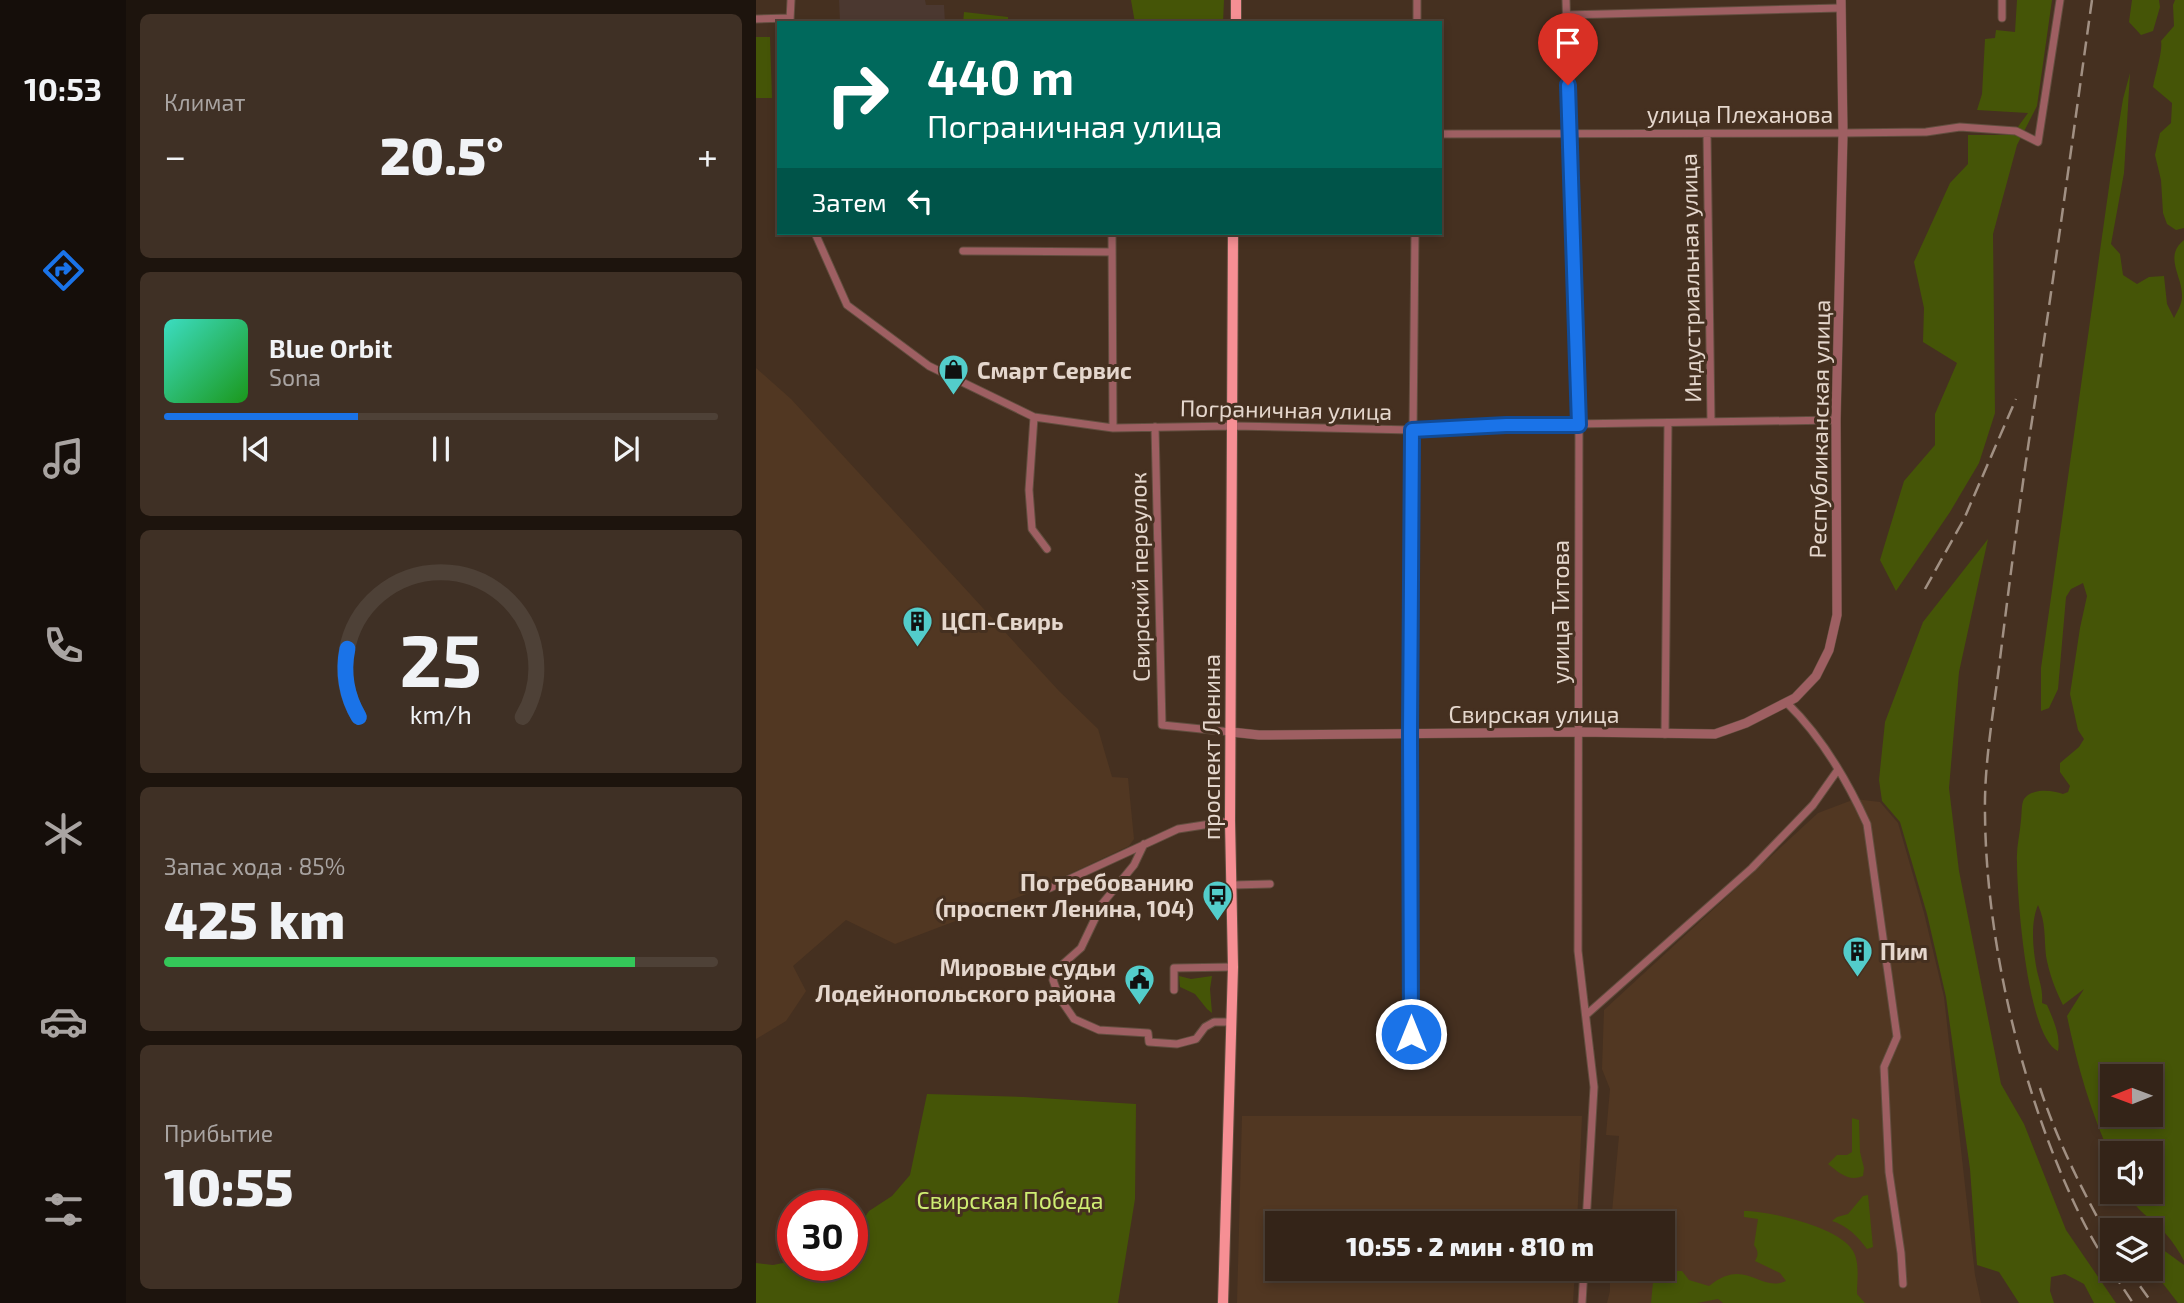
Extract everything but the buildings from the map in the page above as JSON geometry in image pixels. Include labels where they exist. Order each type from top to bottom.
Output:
[{"type":"main road","points":[[1236,21],[1237,0]]},
{"type":"main road","name":"проспект Ленина","points":[[1223,1303],[1233,967],[1230,821],[1233,235]]},
{"type":"street","points":[[756,19],[790,21],[791,0]]},
{"type":"street","points":[[1417,0],[1417,21]]},
{"type":"street","name":"улица Титова","points":[[1566,0],[1579,425],[1578,951],[1594,1087],[1587,1211]]},
{"type":"street","points":[[2002,18],[2003,0]]},
{"type":"street","name":"улица Плеханова","points":[[1442,134],[1926,132],[1960,127],[2016,131],[2038,142],[2060,0]]},
{"type":"street","points":[[1566,15],[1841,4]]},
{"type":"street","name":"Республиканская улица","points":[[1654,734],[1715,734],[1746,723],[1795,698],[1816,676],[1829,650],[1837,615],[1836,419],[1843,133],[1841,4]]},
{"type":"street","name":"Индустриальная улица","points":[[1707,134],[1711,422]]},
{"type":"street","name":"Пограничная улица","points":[[816,235],[847,305],[929,366],[1034,417],[1114,428],[1233,426],[1412,430],[1506,425],[1836,419]]},
{"type":"street","points":[[1112,235],[1114,428]]},
{"type":"street","points":[[1411,1061],[1410,733],[1415,235]]},
{"type":"street","points":[[963,251],[1112,252]]},
{"type":"street","points":[[1034,417],[1029,490],[1032,529],[1047,549]]},
{"type":"street","points":[[1665,734],[1668,423]]},
{"type":"street","name":"Свирский переулок","points":[[1155,427],[1162,725]]},
{"type":"street","points":[[1787,703],[1806,721],[1852,793],[1867,824],[1897,1037],[1884,1067],[1889,1172],[1903,1284]]},
{"type":"street","name":"Свирская улица","points":[[1162,725],[1259,735],[1579,732],[1654,734]]},
{"type":"street","points":[[1586,1015],[1752,868],[1813,805],[1837,771]]},
{"type":"street","points":[[1050,888],[1178,829],[1230,821]]},
{"type":"street","points":[[1144,844],[1134,865],[1102,904],[1081,948],[1055,971],[1053,981],[1059,997],[1074,1019],[1099,1030],[1147,1033],[1149,1042],[1177,1044],[1196,1039],[1205,1027],[1214,1022],[1232,1021]]},
{"type":"street","points":[[1233,886],[1270,884]]},
{"type":"street","points":[[1174,990],[1174,968],[1233,967]]},
{"type":"street","points":[[1582,1303],[1583,1281]]},
{"type":"shaded area","points":[[839,0],[925,0],[926,5],[944,5],[945,21],[840,21]]},
{"type":"shaded area","points":[[756,368],[791,399],[1059,691],[1098,729],[1112,777],[1128,778],[1134,839],[1129,846],[1029,893],[895,944],[846,920],[793,966],[806,991],[786,1021],[756,1039]]},
{"type":"shaded area","points":[[1855,799],[1880,802],[1898,823],[1924,913],[1944,997],[1975,1275],[1981,1303],[1607,1303],[1610,1281],[1675,1281],[1675,1211],[1612,1211],[1619,1136],[1606,1135],[1610,1089],[1602,1069],[1604,1010],[1818,813]]},
{"type":"shaded area","points":[[1242,1116],[1582,1116],[1578,1211],[1265,1211],[1265,1281],[1574,1281],[1573,1303],[1237,1303]]},
{"type":"green space","points":[[1131,0],[1224,0],[1223,21],[1135,21]]},
{"type":"green space","points":[[2017,0],[2052,0],[2037,106],[2017,145],[1993,234],[1995,413],[1979,463],[1950,512],[1896,591],[1880,560],[1904,481],[1935,445],[1935,414],[1957,363],[1923,342],[1924,308],[1914,262],[1950,183],[1968,164],[1968,135],[2012,135],[2028,113],[1977,110],[1982,94],[1985,39],[1995,38],[1996,30],[2015,32]]},
{"type":"green space","points":[[2132,0],[2159,0],[2160,7],[2153,31],[2141,35],[2129,22]]},
{"type":"green space","points":[[2175,0],[2184,0],[2184,228],[2176,230],[2167,224],[2163,213],[2161,180],[2155,155],[2160,133],[2171,123],[2172,103],[2153,87],[2161,41],[2174,26]]},
{"type":"green space","points":[[964,12],[1008,17],[1008,21],[963,21]]},
{"type":"green space","points":[[756,37],[770,37],[772,98],[756,98]]},
{"type":"green space","points":[[2130,73],[2124,173],[2111,244],[2120,254],[2123,275],[2137,284],[2149,277],[2164,276],[2167,304],[2174,318],[2180,305],[2182,289],[2174,260],[2178,246],[2184,240],[2184,1261],[2163,1231],[2163,1218],[2149,1218],[2135,1204],[2163,1204],[2163,1141],[2104,1141],[2085,1089],[2067,1016],[2084,989],[2063,1005],[2049,969],[2044,924],[2038,905],[2033,929],[2034,955],[2042,1003],[2047,1005],[2056,1028],[2058,1051],[2047,1040],[2031,994],[2017,879],[2017,852],[2024,799],[2037,792],[2068,792],[2070,786],[2060,772],[2060,763],[2079,747],[2084,739],[2078,730],[2070,694],[2087,596],[2083,583],[2071,589],[2066,597],[2058,689],[2049,708],[2041,711],[2041,668],[2111,173]]},
{"type":"green space","points":[[1988,539],[1959,672],[1949,788],[1959,871],[2001,1084],[2024,1124],[2066,1230],[2116,1303],[2094,1303],[2084,1284],[2065,1274],[2051,1277],[2050,1291],[2054,1303],[2019,1303],[1999,1272],[1977,1265],[1970,1169],[1946,997],[1927,914],[1900,822],[1882,801],[1879,780],[1885,722],[1923,622]]},
{"type":"green space","points":[[1179,976],[1191,979],[1212,976],[1212,1013],[1195,994],[1180,987]]},
{"type":"green space","name":"Свирская Победа","points":[[927,1094],[1136,1104],[1135,1199],[1118,1303],[756,1303],[756,1263],[777,1264],[777,1281],[868,1281],[868,1212],[892,1196],[910,1175]]},
{"type":"green space","points":[[1852,1118],[1859,1120],[1860,1152],[1864,1168],[1863,1176],[1858,1178],[1840,1173],[1828,1164],[1837,1155],[1852,1152]]},
{"type":"green space","points":[[1868,1195],[1873,1247],[1867,1249],[1852,1232],[1832,1221],[1848,1214],[1863,1196]]},
{"type":"green space","points":[[1744,1211],[1803,1222],[1846,1242],[1857,1261],[1857,1294],[1865,1303],[1723,1303],[1718,1299],[1697,1303],[1651,1303],[1653,1282],[1675,1281],[1675,1271],[1682,1271],[1689,1280],[1709,1286],[1733,1274],[1743,1274],[1768,1283],[1786,1281],[1780,1273],[1755,1261],[1758,1253],[1754,1245],[1758,1219],[1744,1217]]},
{"type":"green space","points":[[2163,1250],[2184,1265],[2184,1303],[2178,1303],[2161,1281]]},
{"type":"railway","points":[[2092,0],[2014,547],[1989,740],[1985,814],[1992,914],[2000,965],[2024,1068],[2058,1166],[2078,1211],[2133,1303]]},
{"type":"railway","points":[[1925,589],[1964,519],[2016,399]]},
{"type":"railway","points":[[2040,1088],[2072,1168],[2100,1222]]},
{"type":"railway","points":[[2136,1281],[2152,1303]]},
{"type":"place","name":"Смарт Сервис","points":[[954,397]]},
{"type":"place","name":"ЦСП-Свирь","points":[[918,648]]},
{"type":"place","name":"По требованию (проспект Ленина, 104)","points":[[1217,922]]},
{"type":"place","name":"Пим","points":[[1857,978]]},
{"type":"place","name":"Мировые судьи Лодейнопольского района","points":[[1139,1007]]},
{"type":"route","points":[[1411,1034],[1412,430],[1506,425],[1579,425],[1568,85]]}]
